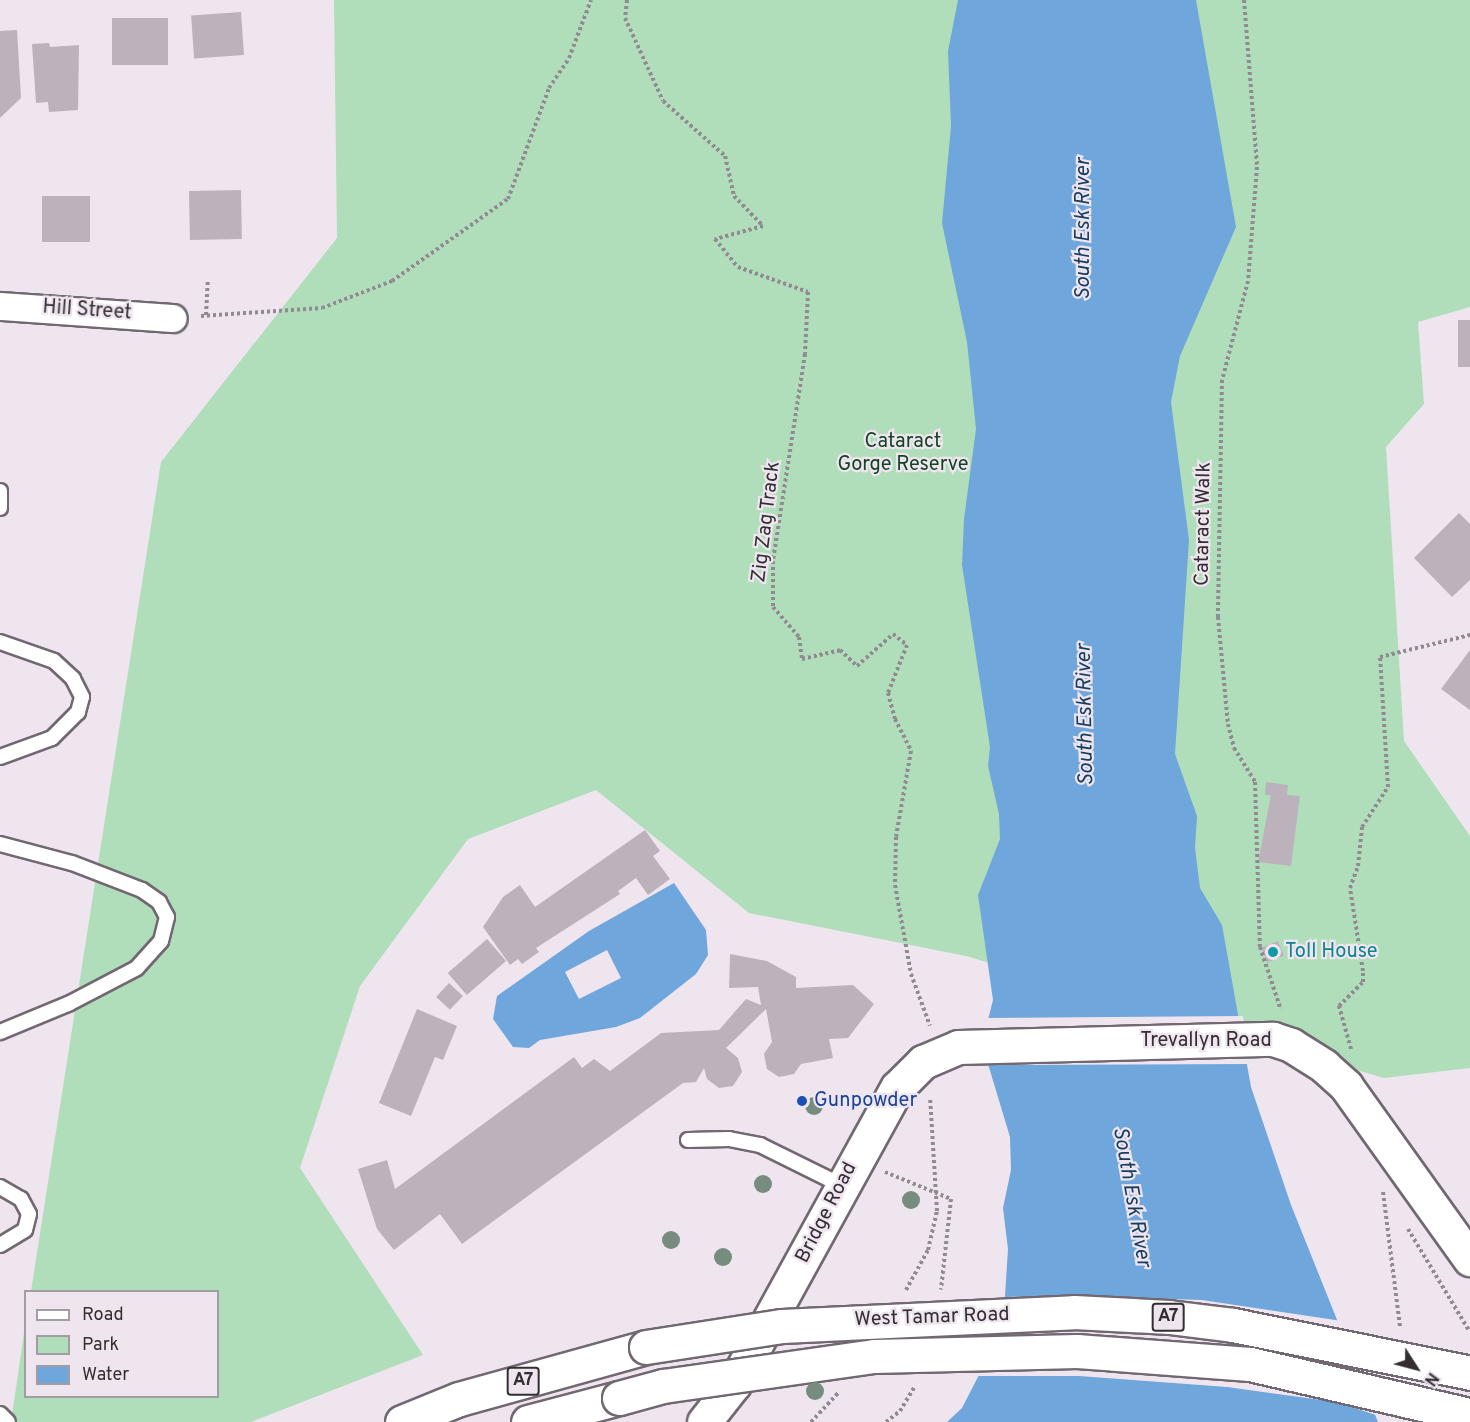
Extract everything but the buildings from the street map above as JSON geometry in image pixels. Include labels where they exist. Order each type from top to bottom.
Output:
[{"type":"main road","name":"Trevallyn Road","points":[[982,1044],[1276,1040],[1304,1052],[1346,1086],[1470,1259]]},
{"type":"main road","name":"Bridge Road","points":[[704,1422],[734,1384],[841,1185],[897,1088],[909,1074],[940,1052],[982,1044]]},
{"type":"main road","name":"West Tamar Road","points":[[402,1422],[459,1399],[646,1347],[782,1326],[1074,1312],[1169,1317],[1233,1325],[1470,1372]]},
{"type":"main road","name":"West Tamar Road","points":[[528,1422],[663,1386],[874,1356],[1077,1351],[1250,1364],[1470,1415]]},
{"type":"street","name":"Hill Street","points":[[0,306],[173,318]]},
{"type":"lane","points":[[0,491],[0,508]]},
{"type":"lane","points":[[0,642],[54,661],[73,679],[82,697],[78,712],[52,738],[0,757]]},
{"type":"lane","points":[[0,844],[72,863],[142,890],[159,902],[167,917],[161,940],[137,968],[68,1004],[0,1032]]},
{"type":"lane","points":[[688,1140],[729,1139],[760,1145],[841,1185]]},
{"type":"lane","points":[[0,1187],[21,1199],[29,1214],[24,1230],[0,1245]]},
{"type":"lane","points":[[0,1414],[8,1422]]},
{"type":"path","points":[[173,318],[322,308],[392,281],[508,198],[549,88],[568,58],[591,0]]},
{"type":"path","name":"Zig Zag Track","points":[[627,0],[624,18],[663,101],[725,156],[734,196],[763,226],[715,239],[738,267],[808,292],[806,354],[773,561],[773,607],[800,637],[802,659],[840,650],[857,666],[893,634],[907,645],[888,693],[895,720],[911,751],[896,837],[895,885],[911,974],[930,1026]]},
{"type":"path","name":"Cataract Walk","points":[[1244,0],[1257,167],[1248,281],[1222,380],[1218,617],[1228,724],[1234,748],[1255,782],[1259,938],[1281,1006],[1276,1040]]},
{"type":"path","points":[[206,315],[208,280]]},
{"type":"path","points":[[1347,1051],[1353,1048],[1339,1006],[1363,982],[1364,971],[1350,888],[1358,866],[1362,827],[1388,787],[1380,657],[1470,634]]},
{"type":"path","points":[[903,1295],[928,1250],[939,1196],[932,1089]]},
{"type":"path","points":[[882,1170],[939,1196],[951,1199],[946,1261],[938,1301]]},
{"type":"path","points":[[1394,1205],[1383,1184],[1387,1251],[1401,1331]]},
{"type":"path","points":[[1405,1225],[1470,1332]]},
{"type":"path","points":[[886,1422],[900,1411],[916,1381]]},
{"type":"path","points":[[811,1422],[844,1384]]},
{"type":"green space","name":"Cataract Gorge Reserve","points":[[334,0],[1470,0],[1470,307],[1418,322],[1424,404],[1386,447],[1404,741],[1470,836],[1470,1068],[1384,1078],[966,956],[749,913],[596,790],[468,839],[360,986],[300,1168],[423,1355],[251,1422],[11,1422],[24,1333],[24,1398],[219,1398],[219,1290],[31,1290],[161,462],[337,238]]},
{"type":"water","name":"South Esk River","points":[[958,0],[1196,0],[1236,227],[1180,356],[1171,402],[1189,540],[1175,754],[1197,816],[1195,848],[1200,888],[1222,925],[1251,1087],[1291,1205],[1378,1422],[947,1422],[962,1408],[996,1342],[1005,1296],[1008,1249],[1003,1208],[1011,1170],[1010,1137],[982,1044],[993,1000],[978,895],[1000,839],[999,814],[988,766],[990,747],[962,565],[964,519],[976,429],[967,342],[942,223],[951,126],[948,51]]},
{"type":"water","points":[[674,883],[706,930],[708,955],[696,974],[640,1018],[616,1027],[540,1040],[529,1048],[513,1047],[493,1019],[497,996],[589,931]],"holes":[[[607,950],[621,978],[579,999],[565,972]]]},
{"type":"pier","points":[[1243,1016],[1251,1064],[986,1065],[982,1055],[986,1018]]},
{"type":"pier","points":[[1080,1296],[1202,1300],[1342,1321],[1379,1416],[1336,1402],[1227,1387],[1079,1376],[975,1376],[993,1341],[1002,1297]]},
{"type":"place","name":"Toll House","points":[[1273,952]]},
{"type":"place","name":"Gunpowder","points":[[802,1101]]}]
